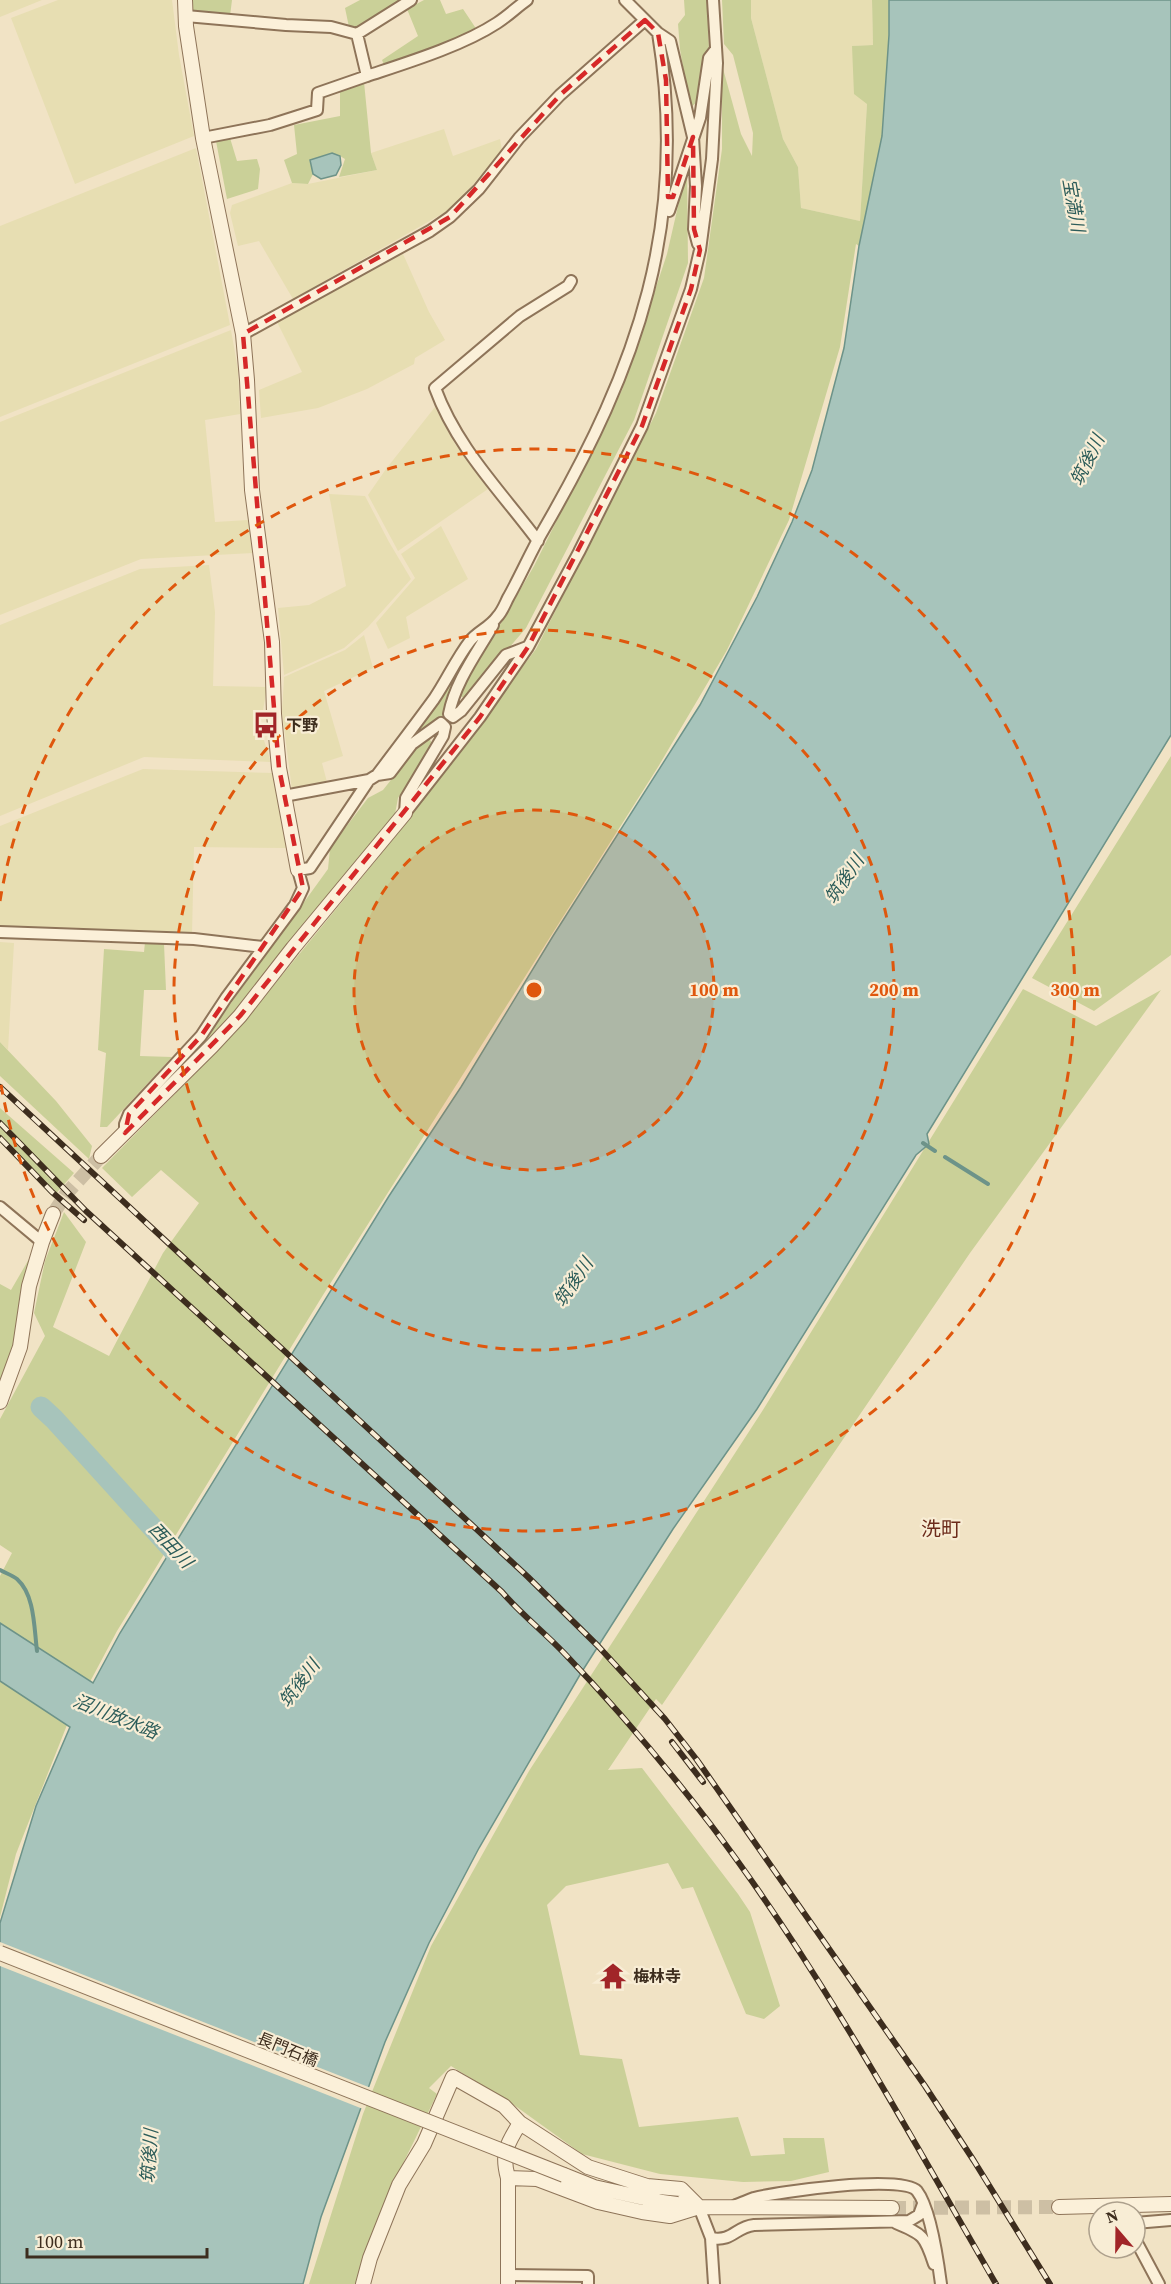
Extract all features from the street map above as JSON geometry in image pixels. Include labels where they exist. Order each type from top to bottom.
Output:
[{"type":"street","points":[[125,1133],[129,1114],[201,1036],[226,998],[295,905],[303,888],[279,768],[274,714],[272,642],[252,490],[243,334],[203,138],[185,0]]},
{"type":"street","points":[[186,16],[286,26],[331,27],[357,34],[411,0]]},
{"type":"street","points":[[203,138],[259,127],[317,110],[318,93],[416,59],[481,32],[527,0]]},
{"type":"street","points":[[626,0],[658,33],[670,41],[693,137],[696,186],[694,229],[700,250]]},
{"type":"street","points":[[101,1156],[240,1016],[300,939],[405,813],[480,717],[528,647],[579,552],[642,426],[691,289],[700,250],[712,159],[716,49],[713,0]]},
{"type":"street","points":[[243,334],[430,231],[450,217],[479,189],[519,138],[560,95],[645,20]]},
{"type":"street","points":[[451,715],[448,714],[450,705],[459,683],[562,500],[618,385],[650,289],[661,234],[668,164],[666,80],[658,33]]},
{"type":"street","points":[[357,34],[367,76]]},
{"type":"street","points":[[661,234],[700,118],[709,58],[716,49]]},
{"type":"street","points":[[538,541],[469,456],[439,400],[435,387],[520,316],[568,286],[571,281]]},
{"type":"street","points":[[298,870],[310,868],[373,777],[434,698],[471,640],[497,617]]},
{"type":"street","points":[[451,715],[453,717],[461,711],[506,655],[528,647]]},
{"type":"street","points":[[443,725],[451,715]]},
{"type":"street","points":[[284,796],[390,773],[412,744],[441,723],[443,725]]},
{"type":"street","points":[[405,813],[406,798],[443,736],[446,727],[443,725]]},
{"type":"street","points":[[0,932],[194,939],[263,947]]},
{"type":"street","points":[[0,1207],[42,1242]]},
{"type":"street","points":[[0,1402],[20,1347],[29,1286],[53,1214]]},
{"type":"street","name":"長門石橋","points":[[0,1953],[594,2187],[699,2208]]},
{"type":"street","points":[[363,2284],[370,2258],[399,2184],[424,2144],[453,2077],[504,2106],[520,2122],[588,2167],[647,2186],[681,2189],[699,2208],[711,2238],[714,2284]]},
{"type":"street","points":[[520,2122],[508,2143],[504,2161],[508,2178],[508,2280],[588,2276],[588,2284]]},
{"type":"street","points":[[508,2178],[537,2179],[598,2202],[670,2216],[699,2208],[728,2208],[890,2214],[909,2221],[919,2215],[923,2204]]},
{"type":"street","points":[[728,2208],[754,2198],[866,2183],[895,2183],[909,2186],[916,2190],[923,2204],[937,2249],[940,2284]]},
{"type":"street","points":[[1059,2207],[1171,2204]]},
{"type":"street","points":[[711,2238],[722,2240],[731,2237],[745,2226],[754,2224],[890,2214],[918,2232],[928,2246],[940,2284]]},
{"type":"street","points":[[1147,2222],[1171,2220]]},
{"type":"street","points":[[1146,2260],[1159,2284]]},
{"type":"highlighted area","points":[[645,20],[658,33],[666,80],[668,197],[673,197],[693,137],[694,229],[700,250],[691,289],[642,426],[528,647],[480,717],[240,1016],[125,1133],[129,1114],[201,1036],[303,888],[279,768],[243,334],[450,217],[560,95]]},
{"type":"shaded area","points":[[0,0],[42,0],[0,17]]},
{"type":"shaded area","points":[[58,0],[172,0],[179,55],[194,136],[75,184],[11,18]]},
{"type":"shaded area","points":[[751,0],[872,0],[873,45],[852,46],[867,104],[860,221],[801,208],[798,167],[783,139],[751,18]]},
{"type":"shaded area","points":[[444,129],[453,156],[500,139],[502,150],[454,207],[309,290],[293,299],[259,241],[238,246],[230,213],[232,205],[292,183],[308,184],[377,170],[371,153]]},
{"type":"shaded area","points":[[196,148],[230,325],[0,417],[0,226]]},
{"type":"shaded area","points":[[403,254],[429,312],[445,340],[415,358],[414,364],[367,389],[318,408],[261,418],[259,390],[302,372],[277,322]]},
{"type":"shaded area","points":[[231,330],[238,370],[240,414],[205,420],[215,522],[248,520],[253,553],[141,559],[0,615],[0,422]]},
{"type":"shaded area","points":[[435,407],[455,444],[488,489],[398,551],[368,495]]},
{"type":"shaded area","points":[[329,494],[365,496],[411,579],[368,627],[344,648],[284,675],[278,608],[309,605],[346,586]]},
{"type":"shaded area","points":[[441,526],[468,579],[406,617],[410,638],[388,649],[376,623],[415,578],[401,554]]},
{"type":"shaded area","points":[[209,565],[215,612],[213,686],[267,687],[260,728],[271,762],[144,757],[0,816],[0,625],[140,569]]},
{"type":"shaded area","points":[[364,635],[373,668],[324,691],[343,756],[322,763],[328,786],[292,790],[282,712],[284,677],[345,650]]},
{"type":"shaded area","points":[[143,769],[274,773],[287,848],[194,847],[192,934],[0,926],[0,826]]},
{"type":"shaded area","points":[[0,942],[14,943],[8,1050],[0,1042]]},
{"type":"green space","points":[[193,0],[232,0],[230,16],[192,11]]},
{"type":"green space","points":[[360,0],[403,0],[355,29],[349,27],[345,8]]},
{"type":"green space","points":[[424,0],[440,0],[446,14],[463,9],[477,30],[385,67],[382,60],[418,36],[407,9]]},
{"type":"green space","points":[[684,0],[707,0],[709,50],[700,73],[698,101],[690,108],[678,24],[685,15]]},
{"type":"green space","points":[[722,0],[751,0],[751,18],[783,139],[798,167],[801,208],[860,221],[867,104],[854,94],[852,46],[873,45],[872,0],[889,0],[882,136],[859,246],[856,244],[840,347],[789,520],[727,650],[658,767],[323,1295],[117,1631],[67,1725],[16,1854],[0,1917],[0,1576],[12,1553],[0,1545],[0,1419],[45,1336],[34,1313],[45,1261],[64,1212],[86,1242],[53,1327],[109,1356],[163,1253],[199,1203],[161,1170],[132,1197],[102,1168],[234,1034],[395,837],[536,649],[656,413],[704,278],[722,149],[722,65],[741,134],[752,156],[753,133],[733,55],[724,44]]},
{"type":"green space","points":[[364,82],[371,153],[377,170],[339,177],[345,159],[340,156],[310,160],[313,174],[308,184],[292,183],[284,160],[297,154],[294,125],[340,116],[340,91]]},
{"type":"green space","points":[[230,138],[237,161],[257,159],[260,169],[258,189],[227,199],[216,141]]},
{"type":"green space","points":[[687,167],[688,263],[634,420],[526,628],[465,699],[459,695],[534,566],[622,390],[667,254]]},
{"type":"green space","points":[[464,662],[442,717],[404,745]]},
{"type":"green space","points":[[429,738],[433,745],[398,798],[395,814],[231,1018],[200,1046],[328,869],[330,848],[368,798],[383,790],[418,746]]},
{"type":"green space","points":[[1171,756],[1171,955],[1094,1011],[1032,978]]},
{"type":"green space","points":[[145,942],[164,944],[166,990],[144,990],[140,1056],[172,1057],[107,1127],[100,1127],[106,1053],[98,1050],[104,949],[144,952]]},
{"type":"green space","points":[[1023,989],[1096,1026],[1161,990],[970,1253],[662,1705],[656,1699],[608,1770],[642,1768],[738,1894],[750,1912],[780,2006],[764,2019],[746,2014],[693,1887],[682,1889],[668,1863],[566,1886],[547,1905],[580,2055],[622,2059],[639,2127],[738,2117],[751,2156],[785,2154],[783,2138],[824,2138],[829,2172],[791,2181],[743,2182],[660,2174],[582,2154],[514,2105],[451,2066],[429,2088],[437,2094],[381,2211],[356,2284],[309,2284],[363,2114],[431,1946],[529,1771],[761,1413]]},
{"type":"green space","points":[[0,1042],[56,1101],[92,1146],[89,1159],[0,1076]]},
{"type":"green space","points":[[0,1108],[74,1173],[53,1197],[0,1142]]},
{"type":"green space","points":[[29,1259],[13,1352],[0,1381],[0,1284],[11,1290]]},
{"type":"water","points":[[889,0],[1171,0],[1171,735],[927,1134],[929,1144],[916,1155],[757,1409],[673,1529],[581,1673],[479,1848],[429,1943],[385,2042],[321,2217],[303,2284],[0,2284],[0,1923],[36,1806],[70,1727],[0,1681],[0,1623],[93,1683],[120,1633],[389,1196],[461,1087],[553,936],[700,705],[757,597],[792,522],[812,470],[844,348],[859,246],[882,136]]},
{"type":"water","points":[[332,153],[340,156],[341,165],[336,175],[321,179],[313,174],[310,160]]},
{"type":"pier","points":[[0,1942],[371,2088],[363,2109],[0,1966]]},
{"type":"waterway","points":[[923,1143],[935,1151]]},
{"type":"waterway","points":[[945,1157],[988,1184]]},
{"type":"waterway","name":"西田川","points":[[41,1407],[192,1571]]},
{"type":"waterway","points":[[0,1570],[17,1579],[27,1594],[33,1612],[37,1651]]},
{"type":"tunnel","points":[[53,1214],[66,1194],[101,1156]]},
{"type":"tunnel","points":[[892,2208],[1059,2207]]},
{"type":"railway","points":[[0,1087],[528,1577],[598,1646],[665,1719],[697,1760],[925,2086],[1050,2284]]},
{"type":"railway","points":[[0,1123],[86,1211],[502,1592],[564,1653],[640,1737],[711,1825],[789,1936],[861,2050],[996,2284]]},
{"type":"railway","points":[[0,1138],[52,1192],[84,1220]]},
{"type":"railway","points":[[672,1742],[703,1782]]},
{"type":"place","name":"下野","points":[[266,725]]},
{"type":"place","name":"梅林寺","points":[[613,1976]]},
{"type":"district","name":"洗町","points":[[941,1529]]},
{"type":"water label","name":"宝満川","points":[[1074,205]]},
{"type":"water label","name":"筑後川","points":[[1087,460]]},
{"type":"water label","name":"筑後川","points":[[844,879]]},
{"type":"water label","name":"筑後川","points":[[573,1282]]},
{"type":"water label","name":"筑後川","points":[[299,1683]]},
{"type":"water label","name":"沼川放水路","points":[[116,1716]]},
{"type":"water label","name":"筑後川","points":[[149,2156]]}]
